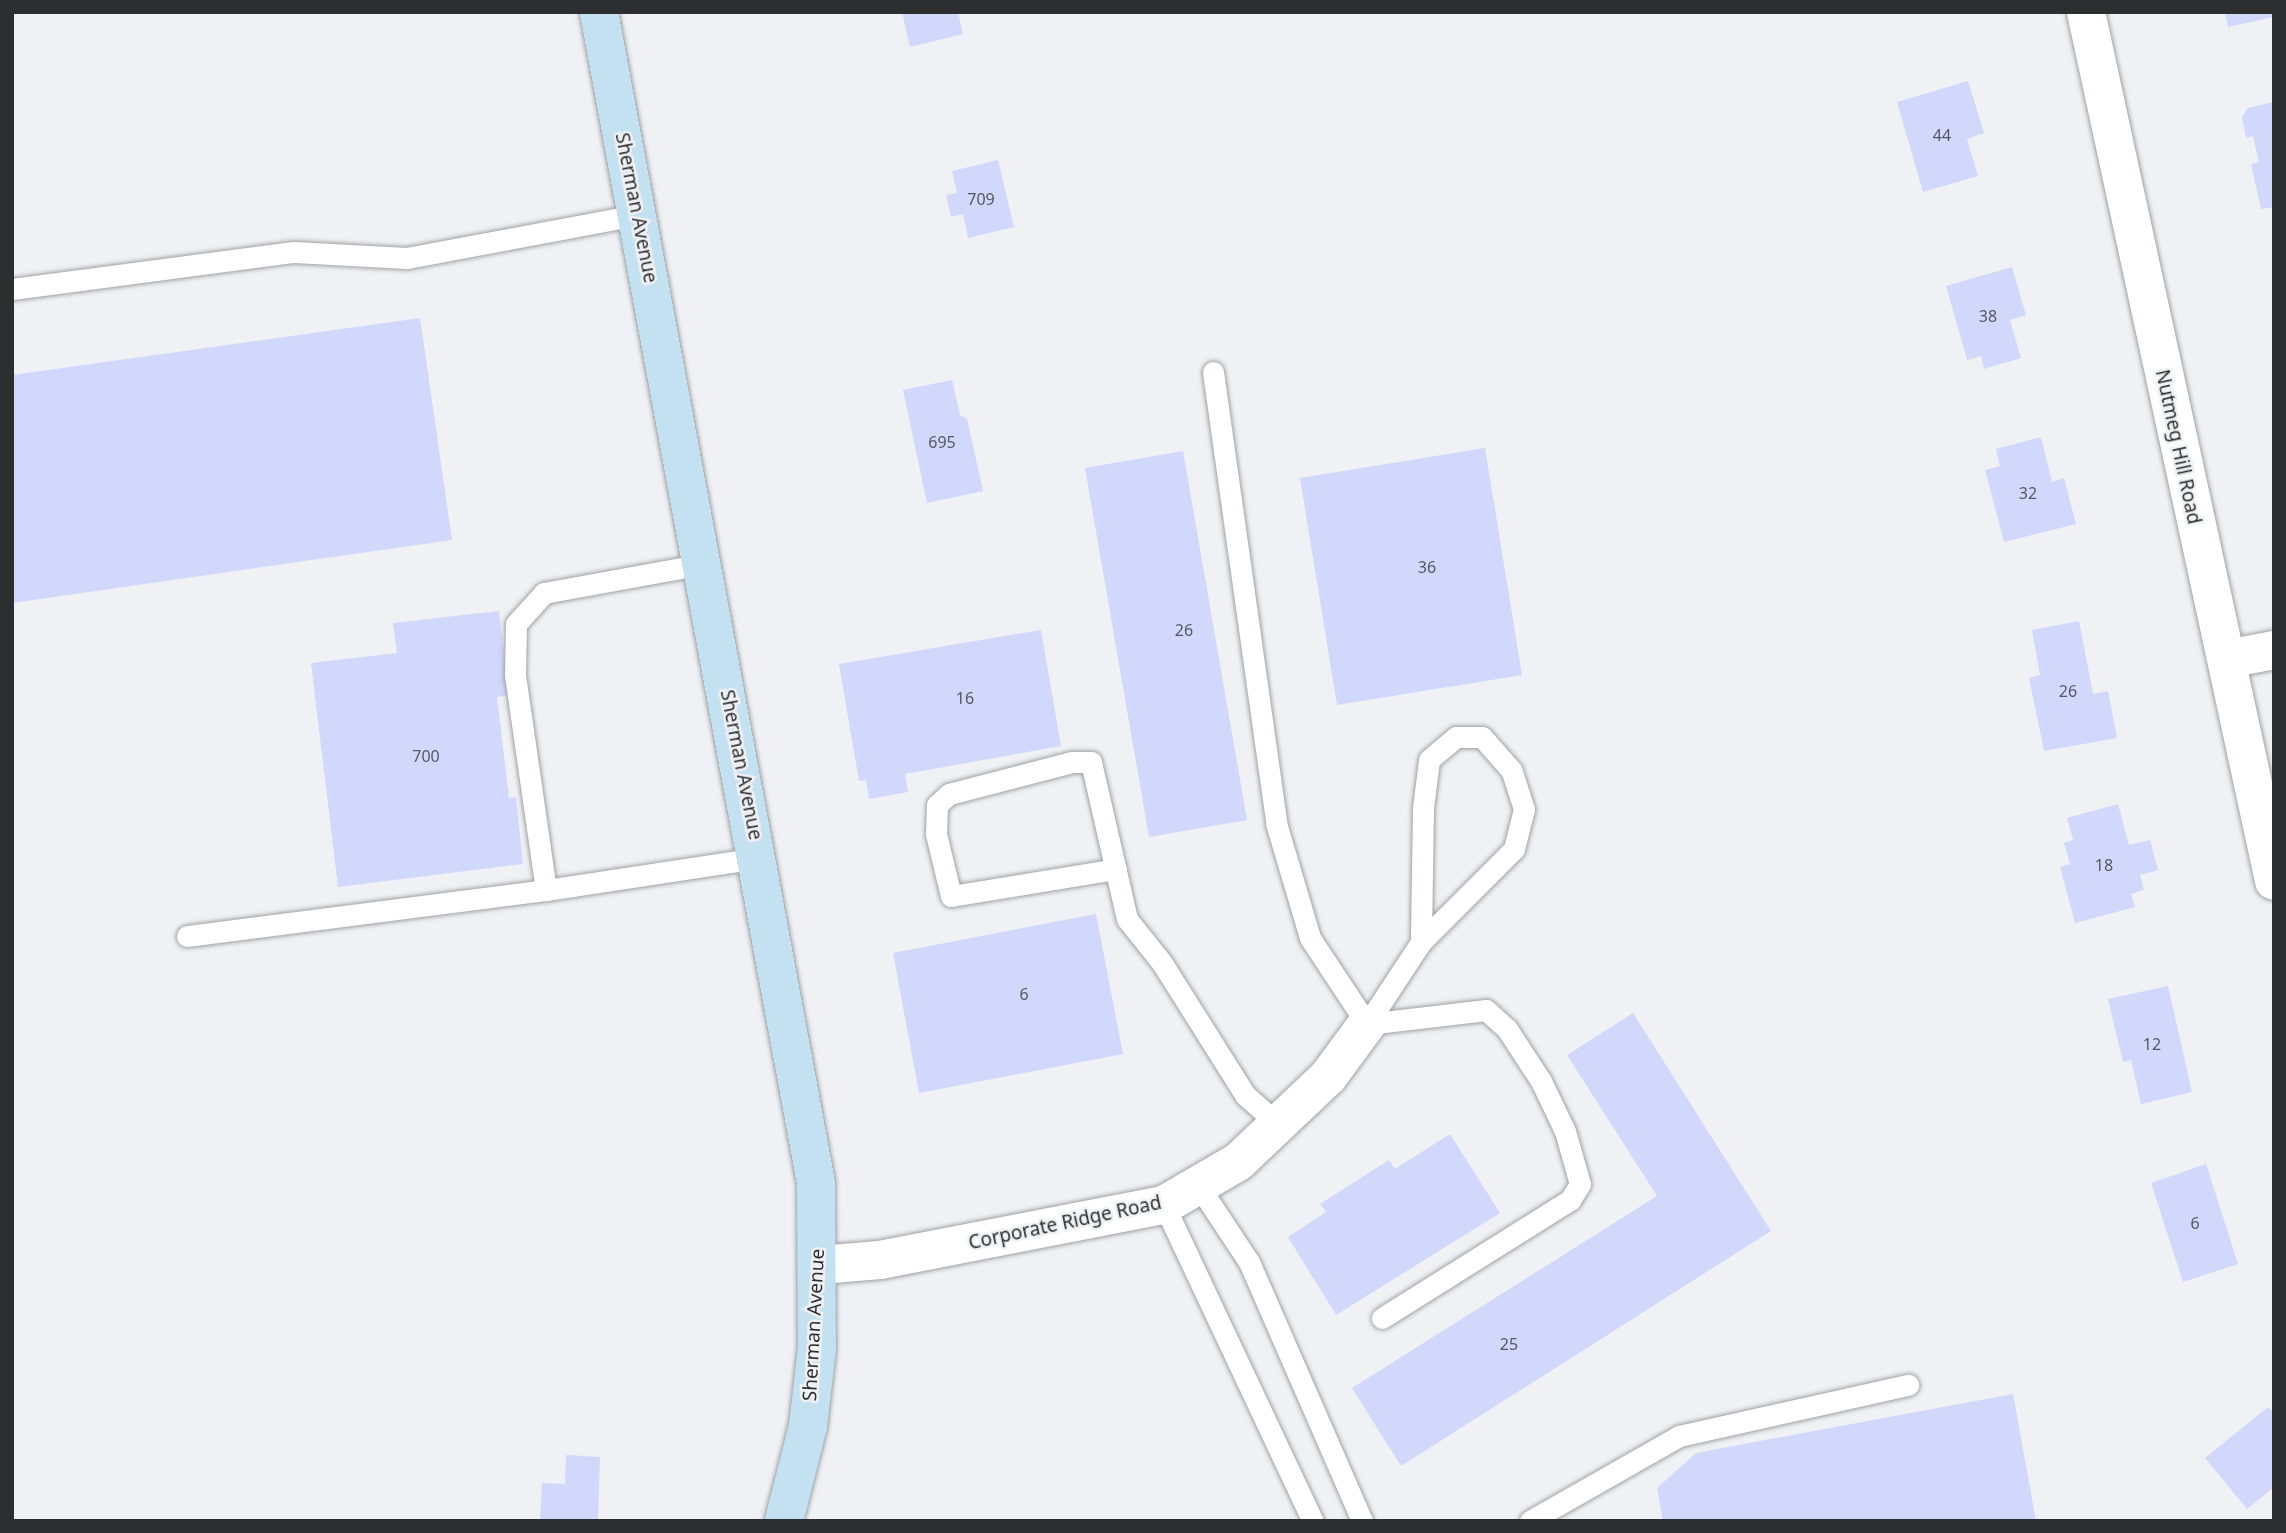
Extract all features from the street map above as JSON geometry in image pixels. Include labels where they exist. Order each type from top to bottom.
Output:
[{"type":"main road","name":"Sherman Avenue","points":[[601,13],[816,1183],[820,1265],[808,1426],[784,1521]]},
{"type":"street","name":"Nutmeg Hill Road","points":[[2086,12],[2199,550],[2227,659],[2274,881]]},
{"type":"street","points":[[2227,659],[2274,650]]},
{"type":"street","name":"Corporate Ridge Road","points":[[820,1265],[880,1260],[1164,1205],[1238,1162],[1328,1077],[1367,1024]]},
{"type":"lane","points":[[12,289],[294,252],[407,258],[637,215]]},
{"type":"lane","points":[[1213,372],[1276,823],[1310,938],[1367,1024]]},
{"type":"lane","points":[[546,890],[515,675],[516,624],[544,593],[703,564]]},
{"type":"lane","points":[[1367,1024],[1421,942],[1514,849],[1524,809],[1511,772],[1482,737],[1456,737],[1429,760],[1423,808],[1421,942]]},
{"type":"lane","points":[[1116,869],[951,896],[936,834],[937,804],[949,794],[1072,762],[1091,762],[1116,869],[1127,919],[1170,973],[1245,1095],[1278,1124]]},
{"type":"lane","points":[[187,936],[546,890],[758,858]]},
{"type":"lane","points":[[1367,1024],[1486,1010],[1507,1029],[1541,1081],[1565,1131],[1580,1184],[1570,1200],[1382,1318]]},
{"type":"lane","points":[[1198,1185],[1249,1262],[1362,1521]]},
{"type":"lane","points":[[1164,1205],[1313,1521]]},
{"type":"lane","points":[[1530,1521],[1679,1436],[1908,1385]]},
{"type":"building","points":[[902,12],[958,12],[963,34],[910,47]]},
{"type":"building","points":[[2225,12],[2274,12],[2274,17],[2228,27]]},
{"type":"building","points":[[1968,81],[1984,133],[1967,139],[1978,176],[1923,192],[1897,102]]},
{"type":"building","points":[[2274,102],[2274,207],[2261,209],[2251,164],[2259,162],[2253,136],[2246,138],[2242,117],[2248,108]]},
{"type":"building","points":[[998,160],[1014,227],[968,238],[963,214],[951,217],[946,195],[957,193],[952,171]]},
{"type":"building","points":[[2012,267],[2026,315],[2010,320],[2021,358],[1984,369],[1981,356],[1967,360],[1946,286]]},
{"type":"building","points":[[420,318],[452,540],[12,603],[12,375]]},
{"type":"building","points":[[952,380],[960,415],[967,419],[983,491],[927,503],[903,390]]},
{"type":"building","points":[[2041,437],[2052,482],[2064,478],[2076,524],[2004,542],[1985,470],[2000,466],[1996,449]]},
{"type":"building","points":[[1485,448],[1522,675],[1337,705],[1300,478]]},
{"type":"building","points":[[1183,451],[1247,820],[1149,837],[1085,468]]},
{"type":"building","points":[[499,611],[509,695],[497,697],[509,798],[516,797],[523,864],[338,887],[311,663],[397,653],[393,623]]},
{"type":"building","points":[[2079,621],[2093,694],[2108,691],[2117,738],[2044,751],[2029,678],[2040,675],[2032,630]]},
{"type":"building","points":[[1041,630],[1061,746],[905,774],[908,792],[869,799],[866,780],[859,781],[839,664]]},
{"type":"building","points":[[2118,804],[2129,845],[2150,840],[2158,870],[2140,875],[2144,890],[2131,894],[2135,907],[2075,923],[2060,867],[2070,864],[2064,843],[2073,840],[2067,818]]},
{"type":"building","points":[[1096,914],[1123,1054],[919,1093],[893,953]]},
{"type":"building","points":[[2168,986],[2192,1092],[2141,1104],[2131,1060],[2123,1062],[2108,999]]},
{"type":"building","points":[[1633,1013],[1771,1231],[1401,1466],[1352,1388],[1657,1196],[1567,1055]]},
{"type":"building","points":[[1450,1134],[1500,1213],[1336,1315],[1288,1237],[1326,1212],[1320,1204],[1389,1160],[1395,1169]]},
{"type":"building","points":[[2206,1164],[2238,1264],[2183,1282],[2151,1183]]},
{"type":"building","points":[[2013,1394],[2036,1521],[1663,1521],[1657,1488],[1696,1453]]},
{"type":"building","points":[[2268,1407],[2274,1413],[2274,1487],[2247,1509],[2205,1458]]},
{"type":"building","points":[[566,1455],[600,1457],[598,1521],[540,1521],[542,1483],[565,1484]]}]
